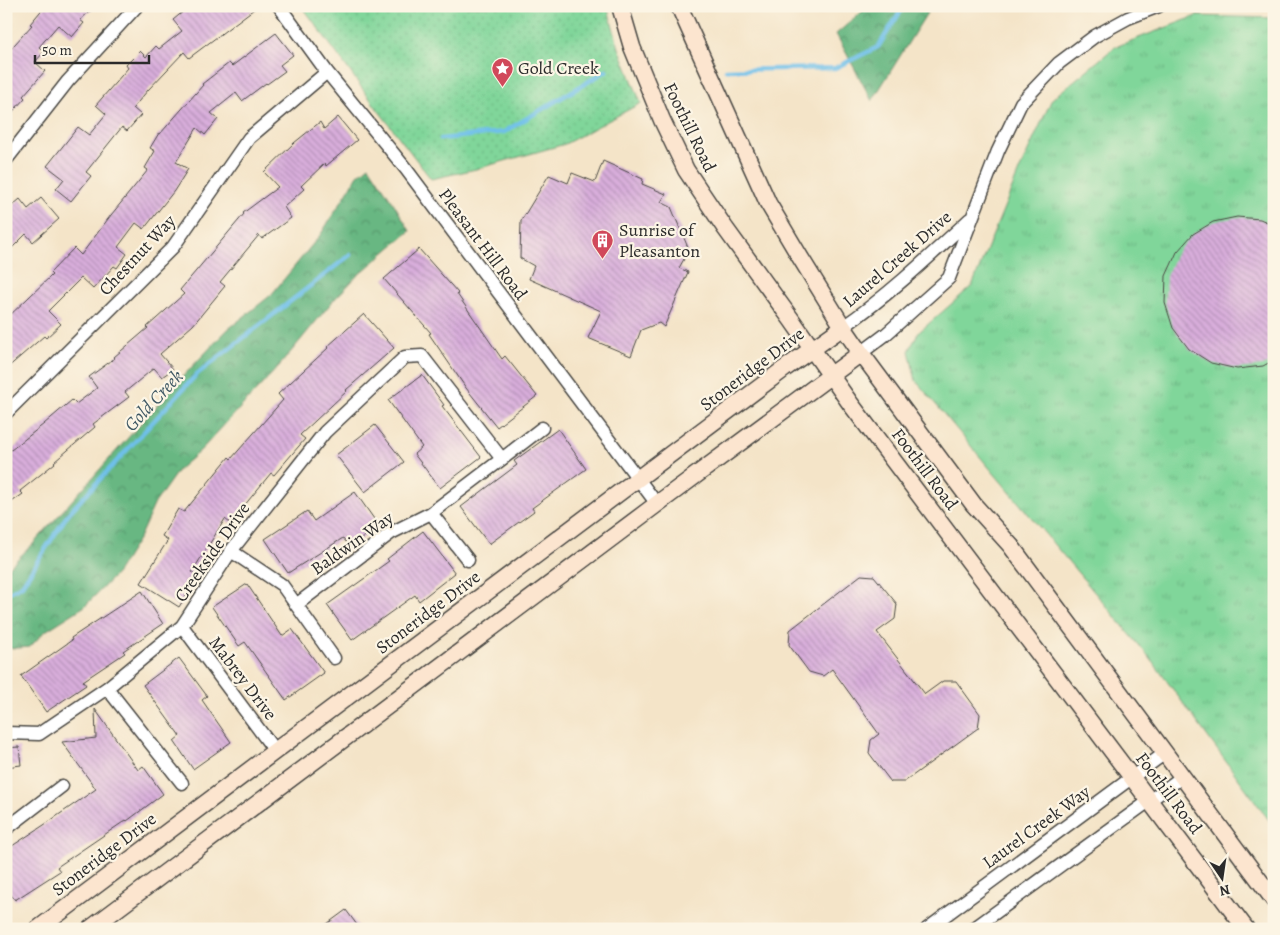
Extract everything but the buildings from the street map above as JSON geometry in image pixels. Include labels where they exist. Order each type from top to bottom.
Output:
[{"type":"main road","name":"Foothill Road","points":[[620,6],[632,47],[662,120],[686,170],[725,228],[850,403],[1246,929]]},
{"type":"main road","name":"Foothill Road","points":[[679,6],[768,203],[843,327],[974,505],[1011,546],[1274,900]]},
{"type":"main road","name":"Stoneridge Drive","points":[[38,929],[843,327]]},
{"type":"main road","points":[[90,929],[861,353]]},
{"type":"street","points":[[6,160],[68,81],[137,6]]},
{"type":"street","name":"Pleasant Hill Road","points":[[279,6],[327,72],[406,169],[657,504]]},
{"type":"street","name":"Laurel Creek Drive","points":[[861,353],[885,335],[949,278],[998,151],[1020,103],[1059,63],[1095,36],[1128,18],[1159,6]]},
{"type":"street","name":"Chestnut Way","points":[[6,413],[173,247],[249,138],[327,72]]},
{"type":"street","name":"Laurel Creek Drive","points":[[843,327],[869,309],[913,272],[974,216]]},
{"type":"street","name":"Creekside Drive","points":[[6,733],[38,734],[107,688],[182,626],[231,551],[324,432],[405,357],[422,356],[502,459]]},
{"type":"street","name":"Baldwin Way","points":[[296,605],[391,533],[431,513],[542,428]]},
{"type":"street","points":[[431,513],[468,560]]},
{"type":"street","points":[[231,551],[282,585],[334,658]]},
{"type":"street","name":"Mabrey Drive","points":[[182,626],[275,751]]},
{"type":"street","points":[[107,688],[182,783]]},
{"type":"street","name":"Laurel Creek Way","points":[[927,929],[1165,753]]},
{"type":"street","points":[[973,929],[1182,777]]},
{"type":"street","points":[[6,828],[62,786]]},
{"type":"green space","points":[[302,6],[607,6],[619,48],[641,103],[565,144],[476,169],[431,179]]},
{"type":"green space","points":[[863,6],[928,6],[927,13],[872,101],[836,34],[863,11]]},
{"type":"green space","points":[[1196,16],[1274,18],[1274,827],[1150,658],[916,381],[909,351],[918,333],[972,286],[1019,171],[1052,99],[1115,47]]},
{"type":"green space","points":[[369,166],[410,231],[357,276],[332,302],[280,365],[201,450],[179,469],[155,503],[140,536],[117,573],[85,606],[44,632],[30,647],[6,649],[6,570],[34,543],[186,373],[227,330],[271,295],[321,234],[358,175]]},
{"type":"waterway","name":"Gold Creek","points":[[726,70],[835,68],[878,47],[904,6]]},
{"type":"waterway","name":"Gold Creek","points":[[441,139],[504,132],[606,71]]},
{"type":"waterway","name":"Gold Creek","points":[[6,594],[22,585],[68,514],[197,374],[350,255]]},
{"type":"place","name":"Gold Creek","points":[[502,87]]},
{"type":"place","name":"Sunrise of Pleasanton","points":[[603,259]]}]
